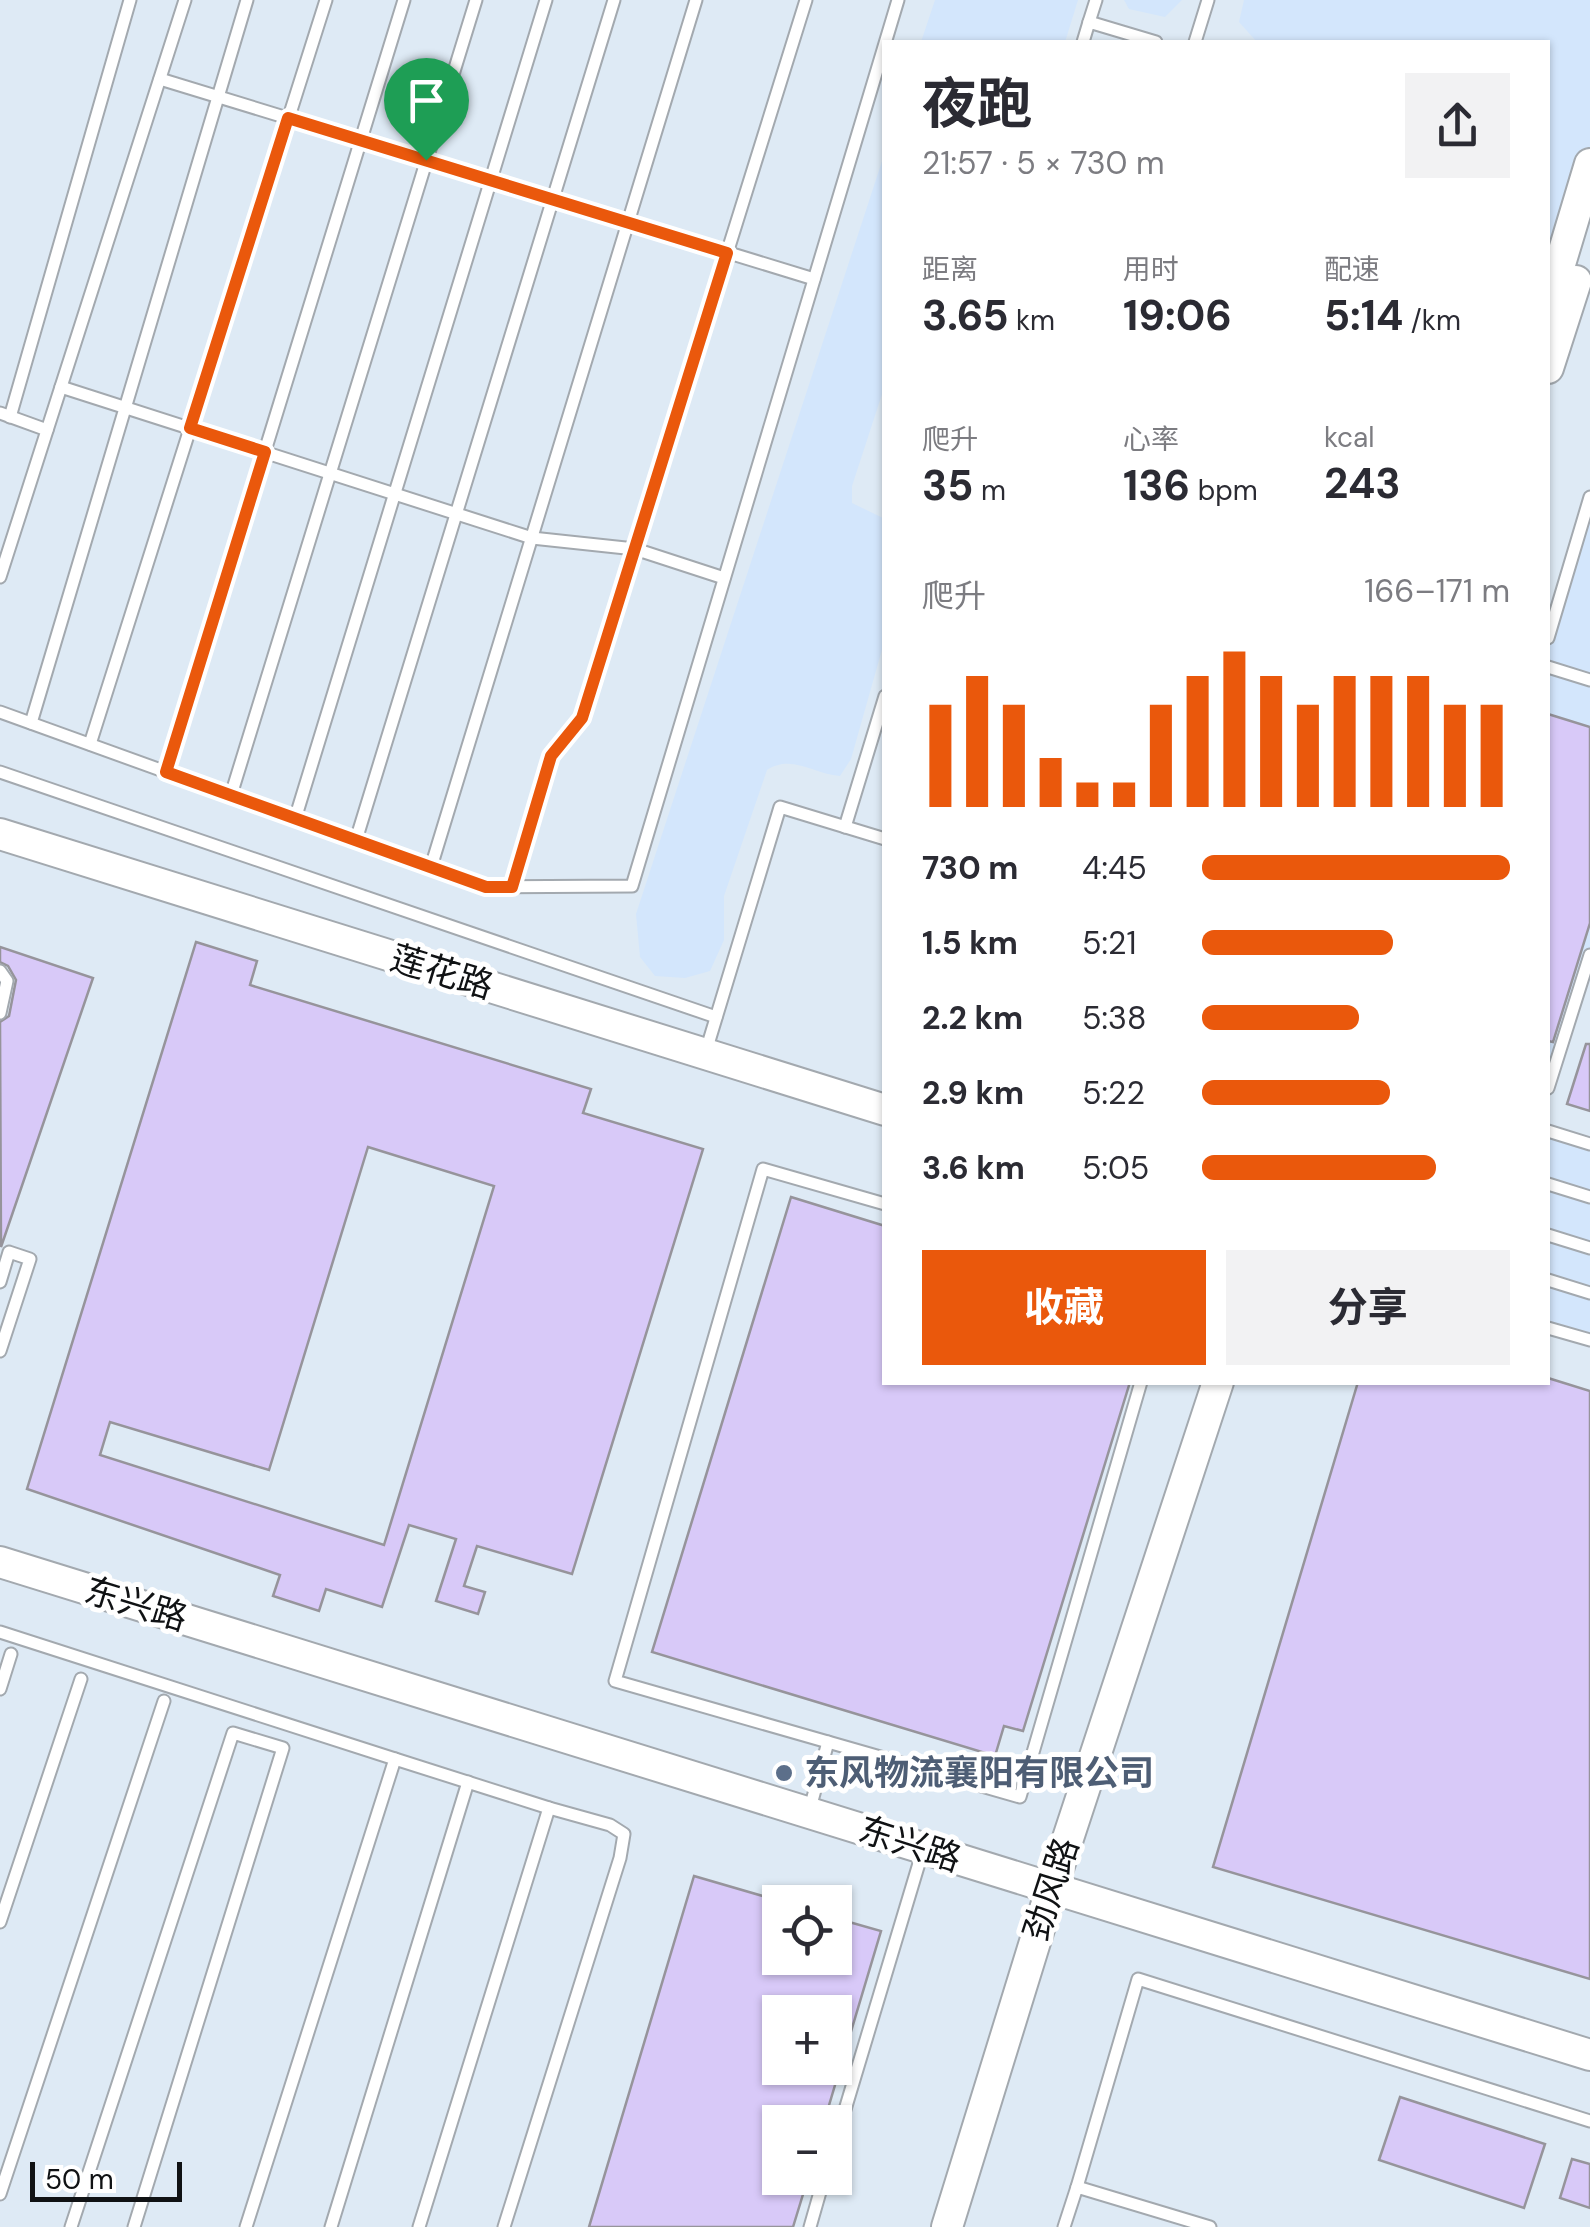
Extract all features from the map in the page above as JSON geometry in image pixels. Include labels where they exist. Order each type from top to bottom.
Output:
[{"type":"street","points":[[1550,297],[1590,164]]},
{"type":"street","points":[[1550,362],[1590,236]]},
{"type":"street","name":"莲花路","points":[[0,834],[882,1109]]},
{"type":"street","name":"劲风路","points":[[967,2227],[1060,1892],[1217,1385]]},
{"type":"street","name":"劲风路","points":[[947,2227],[1237,1385]]},
{"type":"street","name":"东兴路","points":[[0,1562],[1590,2056]]},
{"type":"lane","points":[[48,430],[5,415],[130,0]]},
{"type":"lane","points":[[0,578],[186,0]]},
{"type":"lane","points":[[31,723],[248,0]]},
{"type":"lane","points":[[90,744],[326,0]]},
{"type":"lane","points":[[166,772],[404,0]]},
{"type":"lane","points":[[231,795],[476,0]]},
{"type":"lane","points":[[296,819],[546,0]]},
{"type":"lane","points":[[356,840],[614,0]]},
{"type":"lane","points":[[431,868],[696,0]]},
{"type":"lane","points":[[512,887],[551,756],[582,718],[806,0]]},
{"type":"lane","points":[[886,40],[898,0]]},
{"type":"lane","points":[[1084,40],[1096,0]]},
{"type":"lane","points":[[1197,40],[1208,0]]},
{"type":"lane","points":[[1089,22],[1149,40]]},
{"type":"lane","points":[[0,712],[486,887],[632,886],[882,53]]},
{"type":"lane","points":[[160,79],[814,280]]},
{"type":"lane","points":[[61,387],[532,538],[634,549],[724,578]]},
{"type":"lane","points":[[1550,631],[1590,496]]},
{"type":"lane","points":[[1550,667],[1590,680]]},
{"type":"lane","points":[[845,827],[882,706]]},
{"type":"lane","points":[[0,772],[716,1017]]},
{"type":"lane","points":[[704,1055],[780,807],[882,838]]},
{"type":"lane","points":[[1550,1082],[1590,955]]},
{"type":"lane","points":[[0,971],[7,981],[0,1014]]},
{"type":"lane","points":[[1550,1132],[1590,1144]]},
{"type":"lane","points":[[882,1203],[764,1169],[615,1681],[1020,1798],[1140,1385]]},
{"type":"lane","points":[[1550,1185],[1590,1197]]},
{"type":"lane","points":[[1550,1236],[1590,1248]]},
{"type":"lane","points":[[0,1281],[9,1252],[30,1258],[0,1351]]},
{"type":"lane","points":[[1550,1281],[1590,1293]]},
{"type":"lane","points":[[1550,1329],[1590,1340]]},
{"type":"lane","points":[[0,1632],[610,1825],[624,1834],[620,1858],[504,2227]]},
{"type":"lane","points":[[0,1689],[11,1654]]},
{"type":"lane","points":[[0,1922],[81,1679]]},
{"type":"lane","points":[[0,2194],[164,1701]]},
{"type":"lane","points":[[71,2227],[232,1733],[283,1748],[134,2227]]},
{"type":"lane","points":[[809,1812],[828,1742]]},
{"type":"lane","points":[[246,2227],[396,1759]]},
{"type":"lane","points":[[331,2227],[468,1782]]},
{"type":"lane","points":[[419,2227],[548,1808]]},
{"type":"lane","points":[[847,2105],[924,1849]]},
{"type":"lane","points":[[1064,2227],[1138,1979],[1590,2121]]},
{"type":"lane","points":[[1077,2187],[1210,2227]]},
{"type":"lane","points":[[810,2227],[819,2195]]},
{"type":"shaded area","points":[[0,0],[1590,0],[1590,2227],[0,2227]]},
{"type":"shaded area","points":[[935,0],[1078,0],[1066,40],[922,40]]},
{"type":"shaded area","points":[[1124,0],[1182,0],[1165,17],[1129,9]]},
{"type":"shaded area","points":[[1244,0],[1590,0],[1590,166],[1550,298],[1550,40],[1255,40],[1239,22]]},
{"type":"shaded area","points":[[882,161],[882,394],[852,486],[852,503],[882,518],[882,650],[851,759],[840,776],[794,764],[767,770],[724,896],[724,940],[710,971],[685,978],[655,976],[640,957],[636,914]]},
{"type":"shaded area","points":[[1590,497],[1590,955],[1550,1082],[1550,631]]},
{"type":"shaded area","points":[[1550,1132],[1590,1144],[1590,1340],[1550,1329]]},
{"type":"building","points":[[1550,715],[1590,727],[1590,923],[1553,1042]]},
{"type":"building","points":[[196,942],[257,961],[250,985],[591,1089],[583,1113],[703,1149],[572,1574],[477,1546],[464,1586],[485,1592],[478,1614],[436,1601],[456,1539],[409,1525],[382,1607],[326,1589],[319,1611],[273,1596],[280,1575],[27,1489]],"holes":[[[368,1147],[494,1186],[384,1545],[100,1455],[110,1422],[269,1470]]]},
{"type":"building","points":[[0,947],[93,978],[1,1247],[0,1022],[9,1016],[16,980],[8,966],[0,962]]},
{"type":"building","points":[[1586,1044],[1590,1044],[1590,1111],[1567,1104]]},
{"type":"building","points":[[791,1197],[882,1225],[882,1385],[1129,1385],[1023,1731],[1004,1726],[995,1756],[652,1652]]},
{"type":"building","points":[[1550,1379],[1590,1391],[1590,1979],[1213,1867],[1357,1385],[1550,1385]]},
{"type":"building","points":[[694,1876],[762,1896],[762,1975],[852,1975],[852,1923],[881,1931],[852,2028],[852,1995],[762,1995],[762,2085],[835,2085],[829,2105],[762,2105],[762,2195],[803,2195],[793,2227],[589,2227]]},
{"type":"building","points":[[1400,2097],[1545,2144],[1524,2208],[1379,2160]]},
{"type":"building","points":[[1572,2159],[1590,2164],[1590,2208],[1560,2198]]},
{"type":"place","name":"东风物流襄阳有限公司","points":[[784,1773]]},
{"type":"route","points":[[288,118],[426,160],[727,253],[582,718],[551,756],[512,887],[486,887],[166,772],[265,452],[190,428],[288,118]]}]
